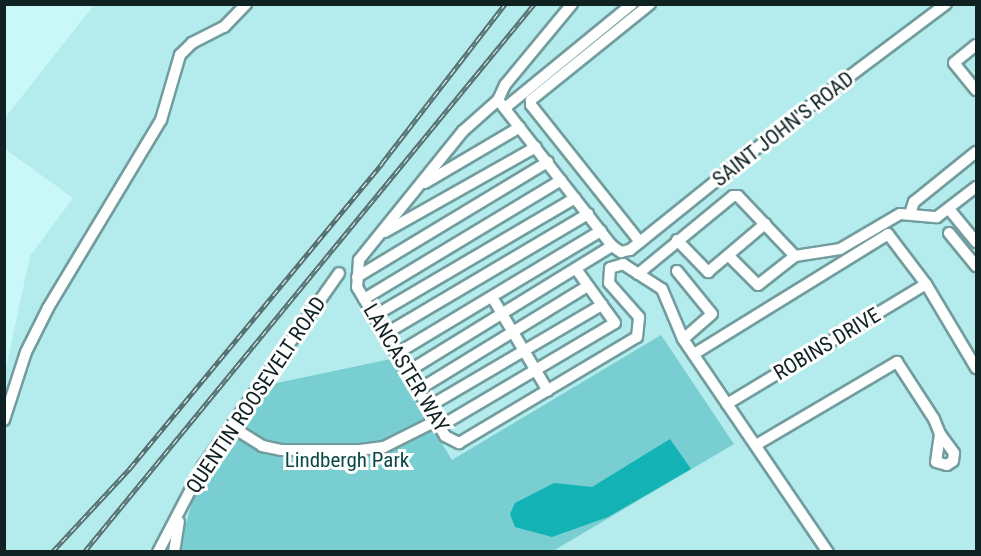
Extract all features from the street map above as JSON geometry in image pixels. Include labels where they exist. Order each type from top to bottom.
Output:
[{"type":"street","points":[[4,420],[26,352],[48,308],[161,120],[180,55],[192,43],[224,27],[246,4]]},
{"type":"street","points":[[572,4],[510,78],[502,104],[617,249]]},
{"type":"street","points":[[527,97],[632,4]]},
{"type":"street","points":[[527,97],[650,4]]},
{"type":"street","name":"SAINT JOHN'S ROAD","points":[[407,372],[503,316],[576,268],[617,249],[640,242],[798,115],[946,4]]},
{"type":"street","points":[[976,45],[954,63],[976,90]]},
{"type":"street","points":[[510,78],[527,97],[534,112],[640,242]]},
{"type":"street","name":"LANCASTER WAY","points":[[527,97],[502,104],[463,131],[360,260],[357,277],[364,299],[451,442],[464,442],[637,337],[639,317],[609,283],[607,273],[615,264],[634,271]]},
{"type":"street","points":[[418,187],[520,127]]},
{"type":"street","points":[[379,235],[536,147]]},
{"type":"street","points":[[910,214],[914,202],[974,158]]},
{"type":"street","points":[[357,277],[548,162]]},
{"type":"street","points":[[364,299],[561,180]]},
{"type":"street","points":[[729,256],[758,285],[799,254],[840,249],[890,219],[910,214],[933,218],[949,209],[976,187]]},
{"type":"street","points":[[799,254],[738,196],[733,196],[634,271],[662,289],[683,339],[828,552]]},
{"type":"street","points":[[374,316],[575,198]]},
{"type":"street","points":[[949,209],[976,242]]},
{"type":"street","points":[[385,334],[588,214]]},
{"type":"street","points":[[677,240],[703,271],[712,271],[765,224]]},
{"type":"street","points":[[396,354],[601,231]]},
{"type":"street","points":[[949,233],[976,266]]},
{"type":"street","points":[[694,354],[888,234],[926,284],[976,368]]},
{"type":"street","points":[[232,426],[262,446],[281,450],[360,450],[384,447],[438,424],[536,371],[615,323],[576,268]]},
{"type":"street","points":[[677,271],[712,314],[683,339]]},
{"type":"street","name":"QUENTIN ROOSEVELT ROAD","points":[[158,552],[203,466],[339,273]]},
{"type":"street","name":"ROBINS DRIVE","points":[[728,404],[926,284]]},
{"type":"street","points":[[418,390],[588,286]]},
{"type":"street","points":[[492,297],[548,391]]},
{"type":"street","points":[[428,407],[602,305]]},
{"type":"street","points":[[756,445],[897,362],[940,434]]},
{"type":"street","points":[[174,552],[181,509]]},
{"type":"shaded area","points":[[94,5],[976,5],[976,551],[5,551],[5,373],[30,256],[73,198],[5,149],[4,119]]},
{"type":"shaded area","points":[[670,439],[691,469],[608,517],[552,537],[515,527],[510,514],[515,503],[554,483],[592,487]]},
{"type":"green space","name":"Lindbergh Park","points":[[661,335],[734,444],[553,551],[178,552],[194,495],[272,384],[391,359],[452,460]]},
{"type":"railway","points":[[52,552],[130,468],[382,163],[505,4]]},
{"type":"railway","points":[[84,552],[534,4]]}]
